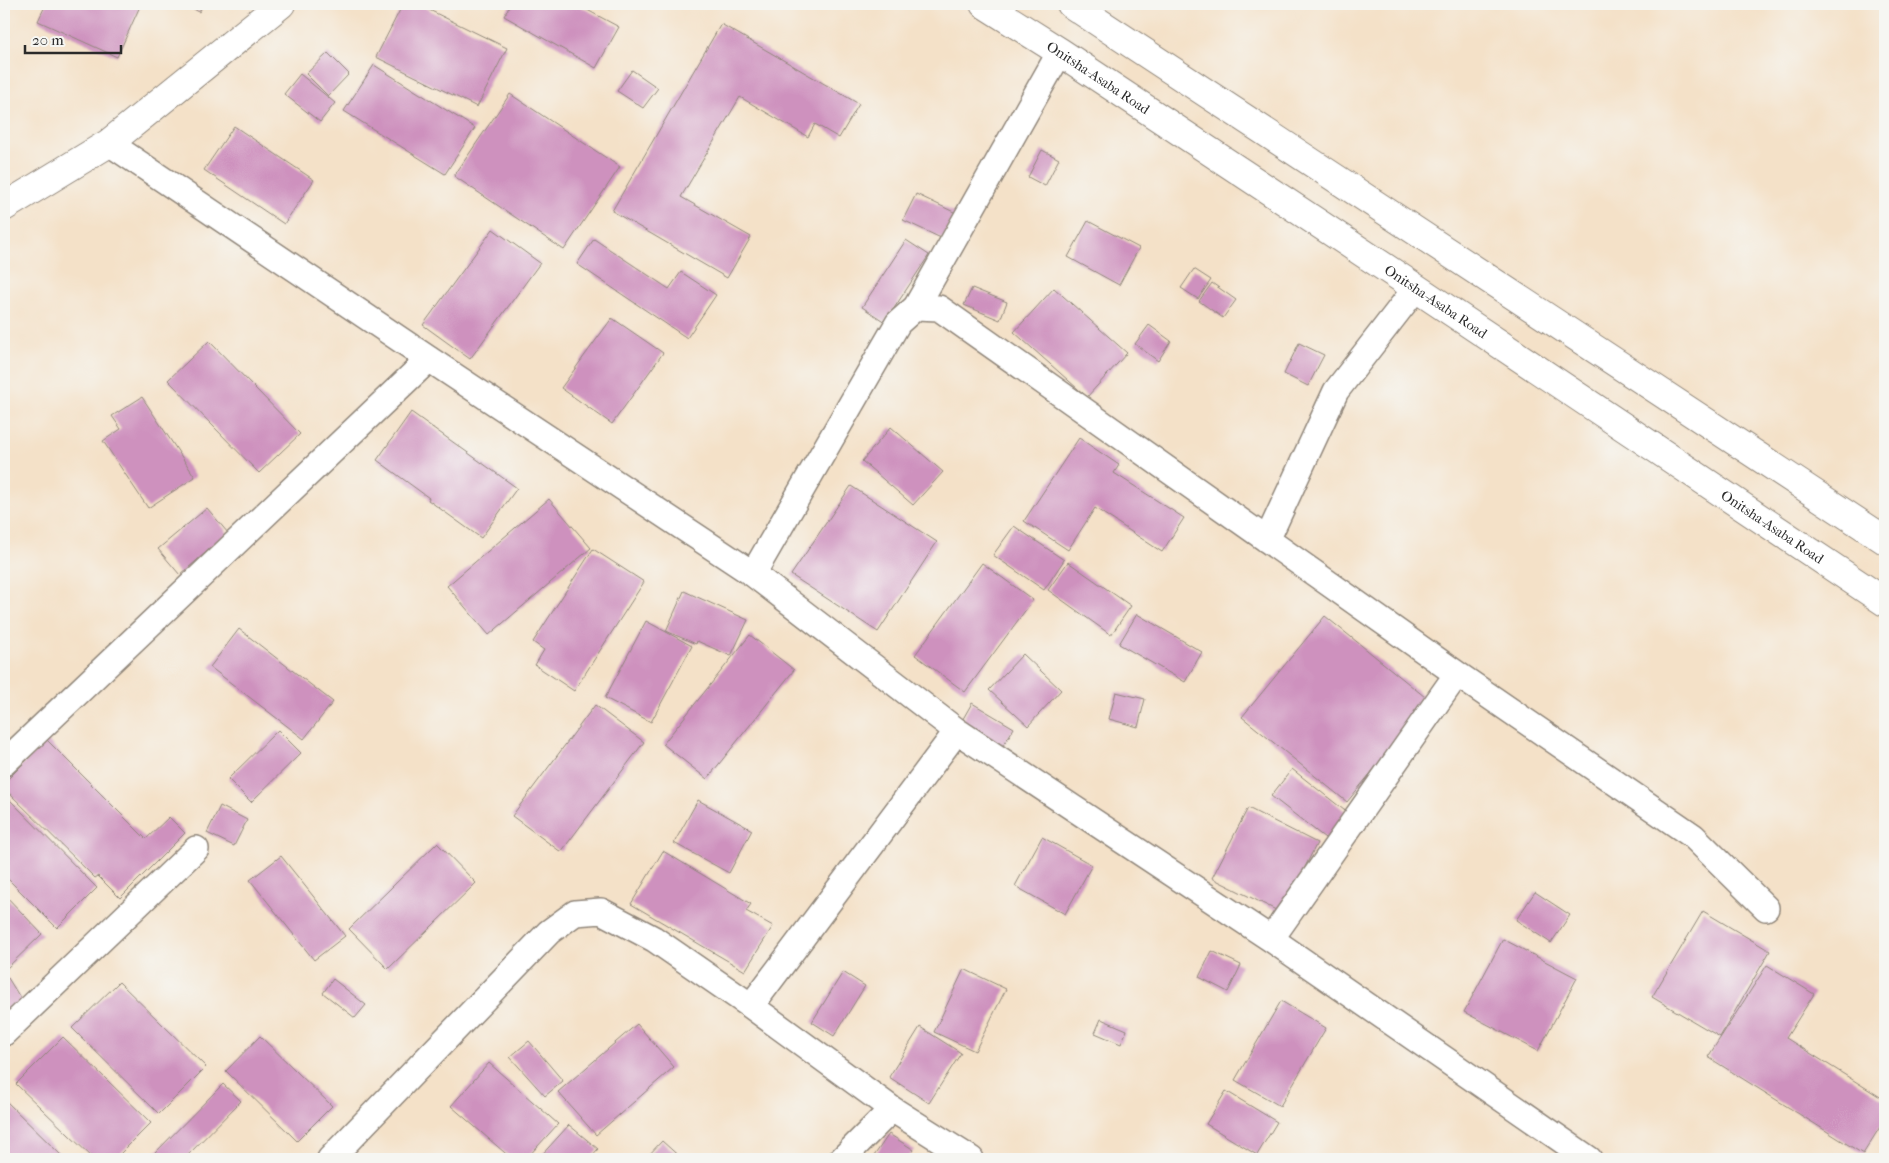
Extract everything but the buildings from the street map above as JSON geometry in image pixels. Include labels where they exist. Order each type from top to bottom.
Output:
[{"type":"main road","points":[[4,207],[110,142],[280,4]]},
{"type":"main road","name":"Onitsha-Asaba Road","points":[[984,4],[1060,52],[1416,288],[1885,602]]},
{"type":"main road","points":[[1071,4],[1885,540]]},
{"type":"street","points":[[753,574],[898,323],[916,307],[1060,52]]},
{"type":"street","points":[[110,142],[429,359],[753,574],[957,731],[1271,940],[1589,1159]]},
{"type":"street","points":[[1267,540],[1336,391],[1416,288]]},
{"type":"street","points":[[916,307],[939,308],[1457,674],[1693,836],[1766,908]]},
{"type":"street","points":[[4,763],[429,359]]},
{"type":"street","points":[[1271,940],[1457,674]]},
{"type":"street","points":[[751,1006],[957,731]]},
{"type":"street","points":[[4,1033],[196,849]]},
{"type":"street","points":[[330,1159],[549,932],[575,913],[601,911],[654,939],[751,1006],[892,1109],[971,1159]]},
{"type":"street","points":[[842,1159],[892,1109]]}]
